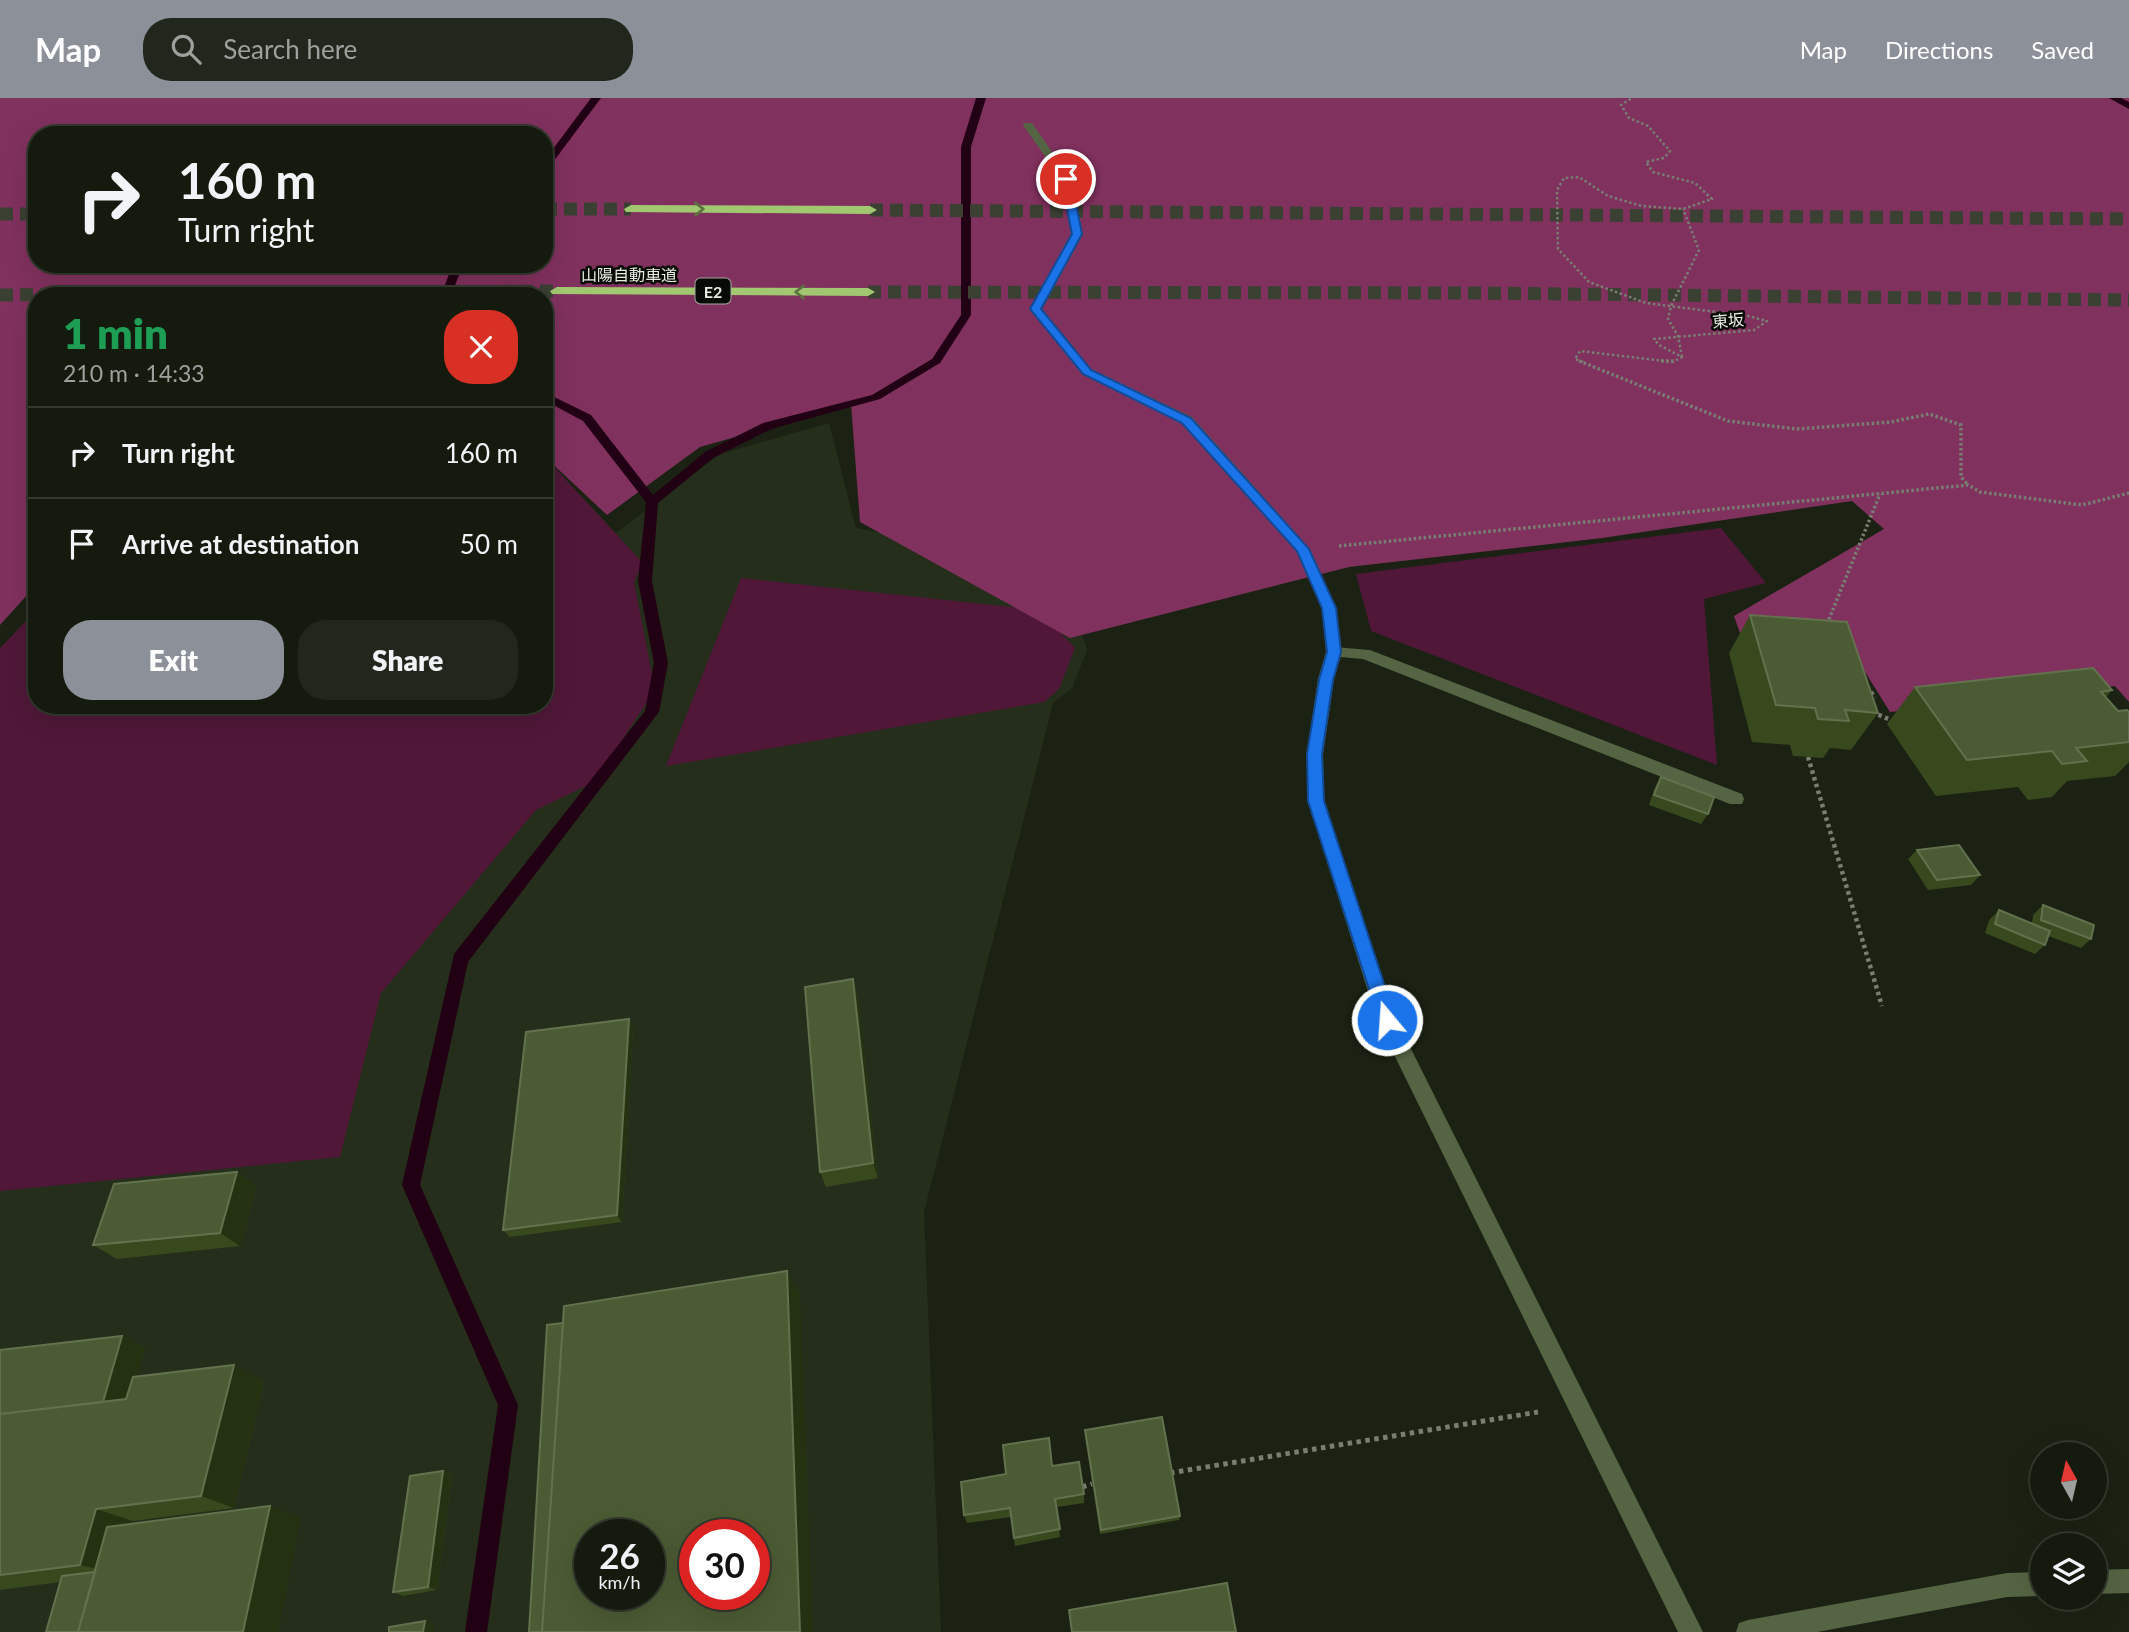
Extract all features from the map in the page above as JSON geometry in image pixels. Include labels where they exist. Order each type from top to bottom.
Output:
[{"type":"highway","points":[[631,209],[870,210]]},
{"type":"highway","name":"山陽自動車道","points":[[557,291],[868,292]]},
{"type":"street","points":[[1028,125],[1066,179],[1077,234],[1036,309],[1087,372],[1187,421],[1303,549],[1329,608],[1334,652],[1326,680],[1315,754],[1316,801],[1387,1020],[1691,1632]]},
{"type":"street","points":[[1334,652],[1365,654],[1736,799]]},
{"type":"street","points":[[2107,1582],[2129,1581]]},
{"type":"street","points":[[1748,1632],[2007,1585],[2030,1584]]},
{"type":"path","points":[[1632,98],[1621,104],[1629,118],[1648,126],[1671,151],[1664,158],[1646,162],[1653,173],[1695,183],[1712,199],[1684,209],[1699,250],[1671,306],[1668,319],[1678,336],[1682,357],[1673,362],[1580,351],[1574,359],[1728,421],[1797,429],[1891,422],[1929,414],[1961,425],[1961,477],[1980,492],[2082,505],[2129,493]]},
{"type":"path","name":"東坂","points":[[1682,357],[1659,345],[1654,339],[1754,330],[1767,321],[1748,316],[1646,303],[1589,282],[1558,249],[1558,190],[1564,178],[1579,177],[1608,196],[1642,206],[1684,209]]},
{"type":"path","points":[[1303,549],[1968,485]]},
{"type":"path","points":[[1834,634],[1827,623],[1880,494]]},
{"type":"path","points":[[1861,677],[1875,698]]},
{"type":"path","points":[[1871,711],[1896,723]]},
{"type":"path","points":[[1808,757],[1882,1006]]},
{"type":"path","points":[[1170,1473],[1576,1405]]},
{"type":"path","points":[[1082,1487],[1092,1485]]},
{"type":"shaded area","points":[[0,98],[2129,98],[2129,702],[2115,686],[1890,712],[1857,659],[1746,650],[1734,616],[1884,529],[1852,501],[1602,538],[1349,567],[1070,638],[860,522],[851,404],[700,447],[607,515],[553,464],[553,287],[28,287],[28,594],[0,625]]},
{"type":"shaded area","points":[[829,423],[856,528],[1001,555],[1075,628],[1083,638],[1087,650],[1072,688],[1053,703],[924,1212],[941,1632],[0,1632],[0,648],[28,619],[28,714],[553,714],[553,466],[616,533],[720,454]]},
{"type":"shaded area","points":[[553,466],[642,562],[634,582],[655,690],[594,782],[536,810],[381,993],[340,1157],[0,1191],[0,648],[28,619],[28,714],[553,714]]},
{"type":"shaded area","points":[[1721,528],[1766,583],[1704,599],[1717,765],[1371,631],[1356,574]]},
{"type":"shaded area","points":[[741,578],[1038,610],[1075,648],[1059,689],[1044,702],[666,766]]},
{"type":"building","points":[[1750,615],[1847,622],[1878,713],[1845,710],[1849,721],[1818,719],[1815,708],[1776,705]]},
{"type":"building","points":[[2093,668],[2112,690],[2101,692],[2118,711],[2129,712],[2129,742],[2076,748],[2087,761],[2062,764],[2052,751],[1967,760],[1915,687]]},
{"type":"building","points":[[1661,777],[1714,797],[1708,814],[1654,795]]},
{"type":"building","points":[[1959,845],[1980,875],[1937,880],[1917,850]]},
{"type":"building","points":[[2043,905],[2094,925],[2091,939],[2041,920]]},
{"type":"building","points":[[1999,910],[2050,931],[2045,945],[1995,924]]},
{"type":"building","points":[[853,979],[873,1163],[820,1172],[805,987]]},
{"type":"building","points":[[629,1019],[617,1215],[503,1230],[526,1032]]},
{"type":"building","points":[[237,1172],[220,1233],[93,1245],[114,1184]]},
{"type":"building","points":[[787,1271],[800,1632],[542,1632],[564,1306]]},
{"type":"building","points":[[563,1323],[542,1632],[529,1632],[547,1325]]},
{"type":"building","points":[[122,1336],[103,1402],[0,1414],[0,1350]]},
{"type":"building","points":[[234,1365],[201,1496],[96,1509],[80,1565],[0,1575],[0,1414],[126,1399],[133,1377]]},
{"type":"building","points":[[1162,1417],[1180,1516],[1101,1530],[1085,1430]]},
{"type":"building","points":[[1049,1438],[1052,1466],[1079,1462],[1084,1494],[1055,1499],[1060,1529],[1014,1538],[1010,1508],[964,1515],[961,1482],[1006,1474],[1003,1445]]},
{"type":"building","points":[[443,1471],[428,1587],[393,1592],[410,1476]]},
{"type":"building","points":[[270,1506],[243,1632],[78,1632],[107,1527]]},
{"type":"building","points":[[95,1572],[78,1632],[46,1632],[62,1576]]},
{"type":"building","points":[[1227,1583],[1236,1632],[1072,1632],[1069,1610]]},
{"type":"building","points":[[425,1621],[423,1632],[389,1632],[389,1627]]},
{"type":"waterway","points":[[553,156],[596,98]]},
{"type":"waterway","points":[[652,502],[709,455],[767,426],[876,397],[936,361],[966,315],[966,147],[981,98]]},
{"type":"waterway","points":[[2114,98],[2129,106]]},
{"type":"waterway","points":[[449,287],[455,273]]},
{"type":"waterway","points":[[553,400],[587,418],[652,502]]},
{"type":"waterway","points":[[476,1632],[508,1405],[411,1185],[460,959],[652,712],[661,663],[645,581],[652,502]]},
{"type":"tunnel","points":[[553,209],[631,209]]},
{"type":"tunnel","points":[[870,210],[2129,219]]},
{"type":"tunnel","points":[[0,214],[28,214]]},
{"type":"tunnel","points":[[553,291],[557,291]]},
{"type":"tunnel","points":[[868,292],[1475,293],[2129,300]]},
{"type":"tunnel","points":[[0,295],[28,295]]},
{"type":"route","points":[[1066,179],[1077,234],[1036,309],[1087,372],[1187,421],[1303,549],[1329,608],[1334,652],[1326,680],[1315,754],[1316,801],[1387,1020]]}]
